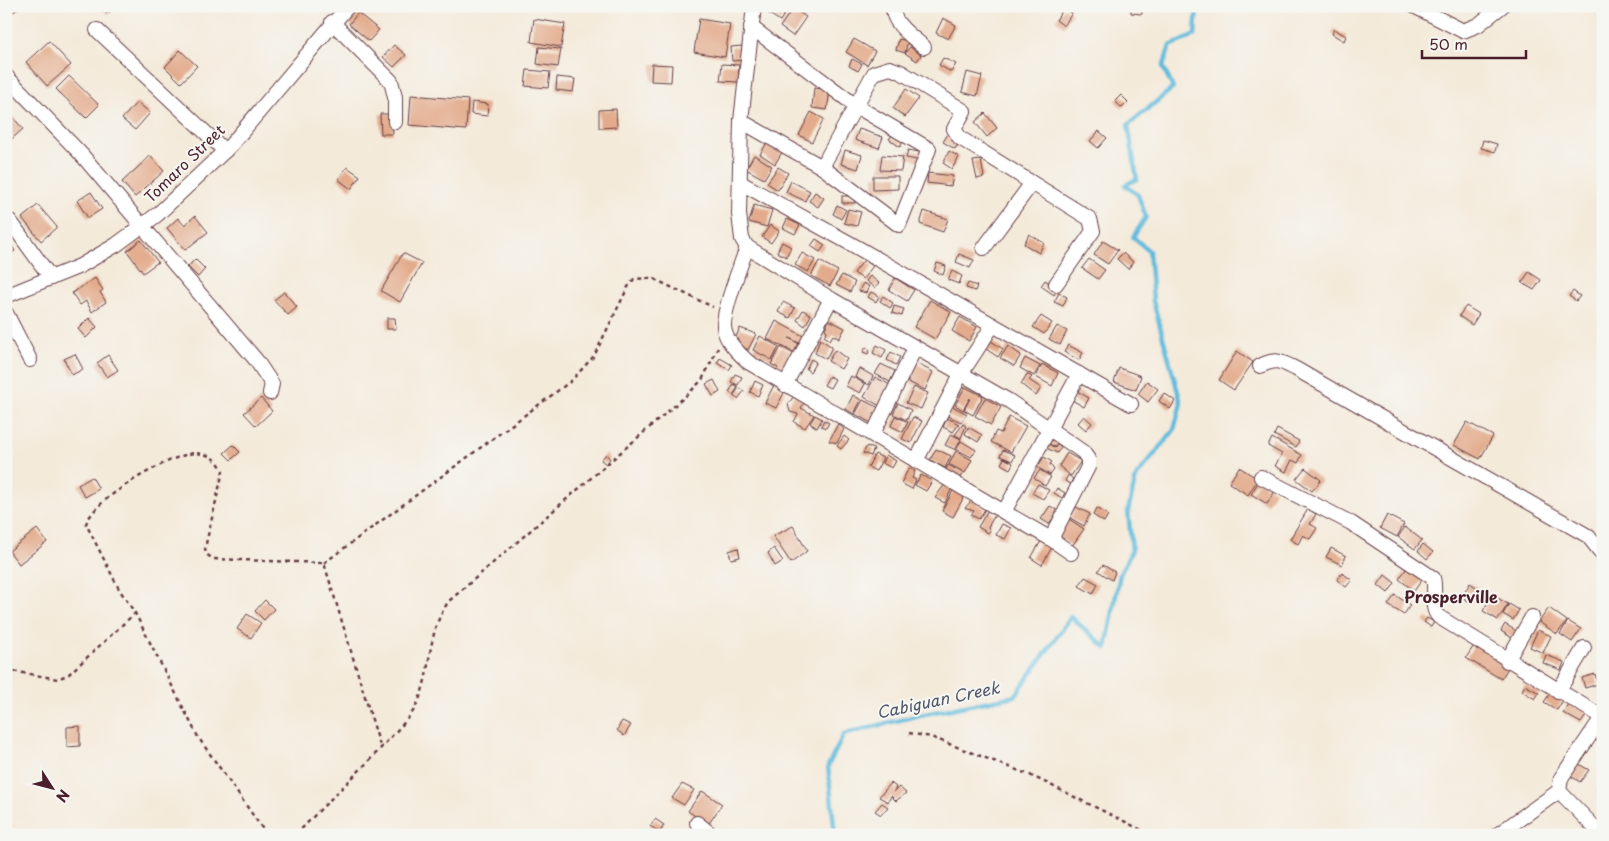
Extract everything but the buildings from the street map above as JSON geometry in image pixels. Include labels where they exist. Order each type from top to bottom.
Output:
[{"type":"street","name":"Tomaro Street","points":[[6,296],[87,262],[116,245],[183,192],[224,151],[332,22],[348,6]]},
{"type":"street","points":[[754,6],[741,121],[740,228],[747,246],[831,299],[1009,401],[1083,452],[1089,462],[1051,538]]},
{"type":"street","points":[[894,6],[892,11],[896,19],[924,47]]},
{"type":"street","points":[[1414,6],[1463,30],[1478,25],[1502,6]]},
{"type":"street","points":[[332,22],[391,81],[395,97],[395,122]]},
{"type":"street","points":[[741,121],[822,167],[898,225],[929,149],[856,106],[752,27]]},
{"type":"street","points":[[97,30],[224,151]]},
{"type":"street","points":[[822,167],[874,72],[890,68],[901,72],[964,111],[954,129],[960,138],[1090,219],[1093,231],[1056,284]]},
{"type":"street","points":[[6,76],[70,142],[267,374],[272,384],[270,393]]},
{"type":"street","points":[[741,183],[1131,404]]},
{"type":"street","points":[[984,248],[1032,183]]},
{"type":"street","points":[[10,220],[51,278]]},
{"type":"street","points":[[747,246],[726,313],[724,328],[733,347],[748,362],[841,418],[874,434],[916,461],[1051,538],[1071,553]]},
{"type":"street","points":[[785,385],[831,299]]},
{"type":"street","points":[[6,313],[30,360]]},
{"type":"street","points":[[916,461],[961,374],[993,325]]},
{"type":"street","points":[[874,434],[915,348]]},
{"type":"street","points":[[1260,366],[1272,360],[1310,377],[1588,536],[1603,555]]},
{"type":"street","points":[[1004,512],[1079,374]]},
{"type":"street","points":[[1261,477],[1351,523],[1433,578],[1436,587],[1433,608],[1438,617],[1507,661],[1602,717],[1561,778],[1558,791],[1497,835]]},
{"type":"street","points":[[1507,661],[1532,617]]},
{"type":"street","points":[[1558,692],[1584,648]]},
{"type":"street","points":[[1558,791],[1602,835]]},
{"type":"street","points":[[697,823],[712,835]]},
{"type":"path","points":[[267,835],[198,737],[135,613],[119,588],[90,534],[86,524],[88,516],[124,485],[186,454],[206,454],[220,462],[223,471],[205,548],[206,554],[209,557],[213,560],[324,563],[571,381],[594,356],[628,287],[634,279],[652,278],[726,313]]},
{"type":"path","points":[[296,835],[381,748],[416,708],[421,694],[434,629],[440,614],[449,601],[693,390],[702,380],[715,358],[724,328]]},
{"type":"path","points":[[324,563],[381,748]]},
{"type":"path","points":[[6,670],[58,679],[69,674],[135,613]]},
{"type":"path","points":[[909,733],[931,737],[1030,775],[1152,835]]},
{"type":"waterway","name":"Cabiguan Creek","points":[[835,835],[828,766],[844,734],[920,715],[1015,696],[1071,617],[1106,648],[1120,574],[1132,550],[1128,511],[1136,477],[1174,430],[1181,403],[1153,301],[1149,251],[1133,237],[1146,217],[1138,195],[1125,185],[1137,179],[1128,125],[1173,88],[1163,67],[1170,46],[1195,35],[1197,6]]},
{"type":"district","name":"Prosperville","points":[[1451,597]]}]
